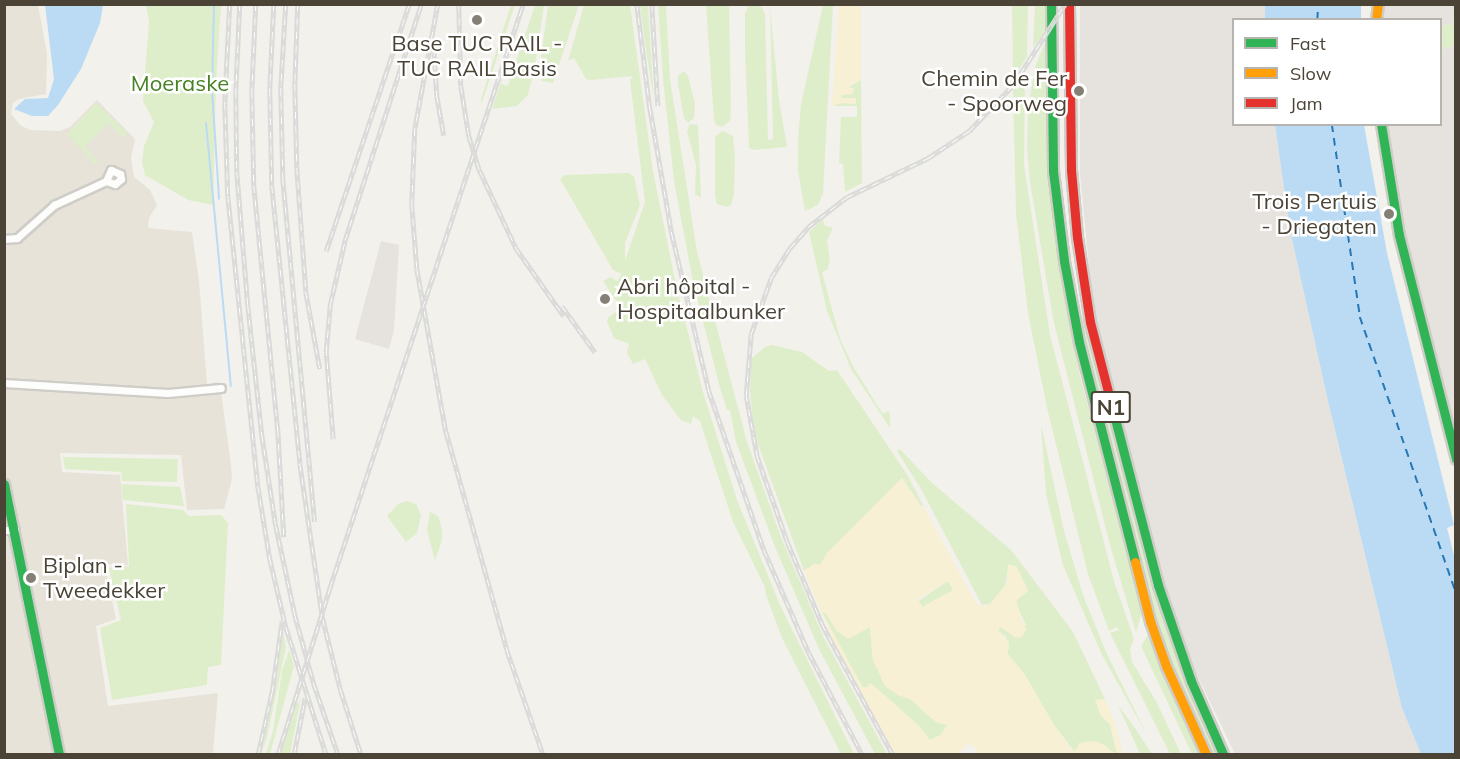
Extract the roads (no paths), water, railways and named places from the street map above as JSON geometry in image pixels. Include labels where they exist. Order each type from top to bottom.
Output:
[{"type":"main road","name":"N1","points":[[1051,4],[1054,183],[1065,269],[1078,342],[1150,621],[1166,666],[1206,754]]},
{"type":"main road","name":"N1","points":[[1069,4],[1071,181],[1090,322],[1158,585],[1191,681],[1223,754]]},
{"type":"main road","points":[[1381,126],[1399,235],[1455,459]]},
{"type":"main road","points":[[4,484],[59,754]]},
{"type":"street","points":[[4,239],[17,238],[54,205],[106,181]]},
{"type":"street","points":[[4,382],[168,393],[221,388]]},
{"type":"street","points":[[4,531],[15,530]]},
{"type":"water","points":[[45,5],[103,5],[100,23],[81,69],[58,105],[48,116],[32,116],[14,109],[25,99],[48,98],[54,79]]},
{"type":"water","points":[[1265,5],[1361,5],[1361,18],[1265,18]]},
{"type":"water","points":[[1275,126],[1364,126],[1387,253],[1454,525],[1447,528],[1456,563],[1455,754],[1421,754],[1402,708],[1328,401],[1290,230]]},
{"type":"waterway","points":[[214,4],[212,90],[219,199]]},
{"type":"waterway","points":[[206,123],[231,386]]},
{"type":"railway","points":[[230,4],[225,103],[228,196],[258,486],[270,559],[286,627],[326,754]]},
{"type":"railway","points":[[240,4],[236,91],[237,172],[262,435],[276,526],[295,615],[314,684],[338,754]]},
{"type":"railway","points":[[256,4],[252,91],[254,186],[278,430],[284,537]]},
{"type":"railway","points":[[274,4],[270,90],[272,186],[300,464],[323,619],[341,691],[361,754]]},
{"type":"railway","points":[[286,4],[281,89],[283,179],[315,522]]},
{"type":"railway","points":[[298,4],[295,84],[297,168],[306,292],[320,369]]},
{"type":"railway","points":[[326,251],[409,4]]},
{"type":"railway","points":[[333,439],[326,352],[330,305],[345,240],[421,4]]},
{"type":"railway","points":[[438,4],[415,129],[412,205],[417,269],[446,431],[507,650],[543,754]]},
{"type":"railway","points":[[459,4],[461,86],[469,136],[480,171],[516,248],[564,316]]},
{"type":"railway","points":[[278,754],[330,587],[523,4]]},
{"type":"railway","points":[[637,4],[650,108],[672,234],[709,391],[764,550],[809,653],[862,754]]},
{"type":"railway","points":[[652,4],[658,106]]},
{"type":"railway","points":[[892,754],[823,627],[787,542],[757,457],[746,396],[751,334],[771,278],[790,248],[808,227],[847,197],[928,158],[969,131],[1013,85],[1065,4]]},
{"type":"railway","points":[[434,49],[437,96],[444,135]]},
{"type":"railway","points":[[562,306],[595,352]]},
{"type":"railway","points":[[258,754],[272,692],[282,621]]},
{"type":"railway","points":[[294,754],[305,698]]},
{"type":"place","name":"Base TUC RAIL - TUC RAIL Basis","points":[[477,20]]},
{"type":"place","name":"Chemin de Fer - Spoorweg","points":[[1079,91]]},
{"type":"place","name":"Trois Pertuis - Driegaten","points":[[1389,214]]},
{"type":"place","name":"Abri hôpital - Hospitaalbunker","points":[[605,299]]},
{"type":"place","name":"Biplan - Tweedekker","points":[[31,578]]},
{"type":"park label","name":"Moeraske","points":[[180,84]]}]
